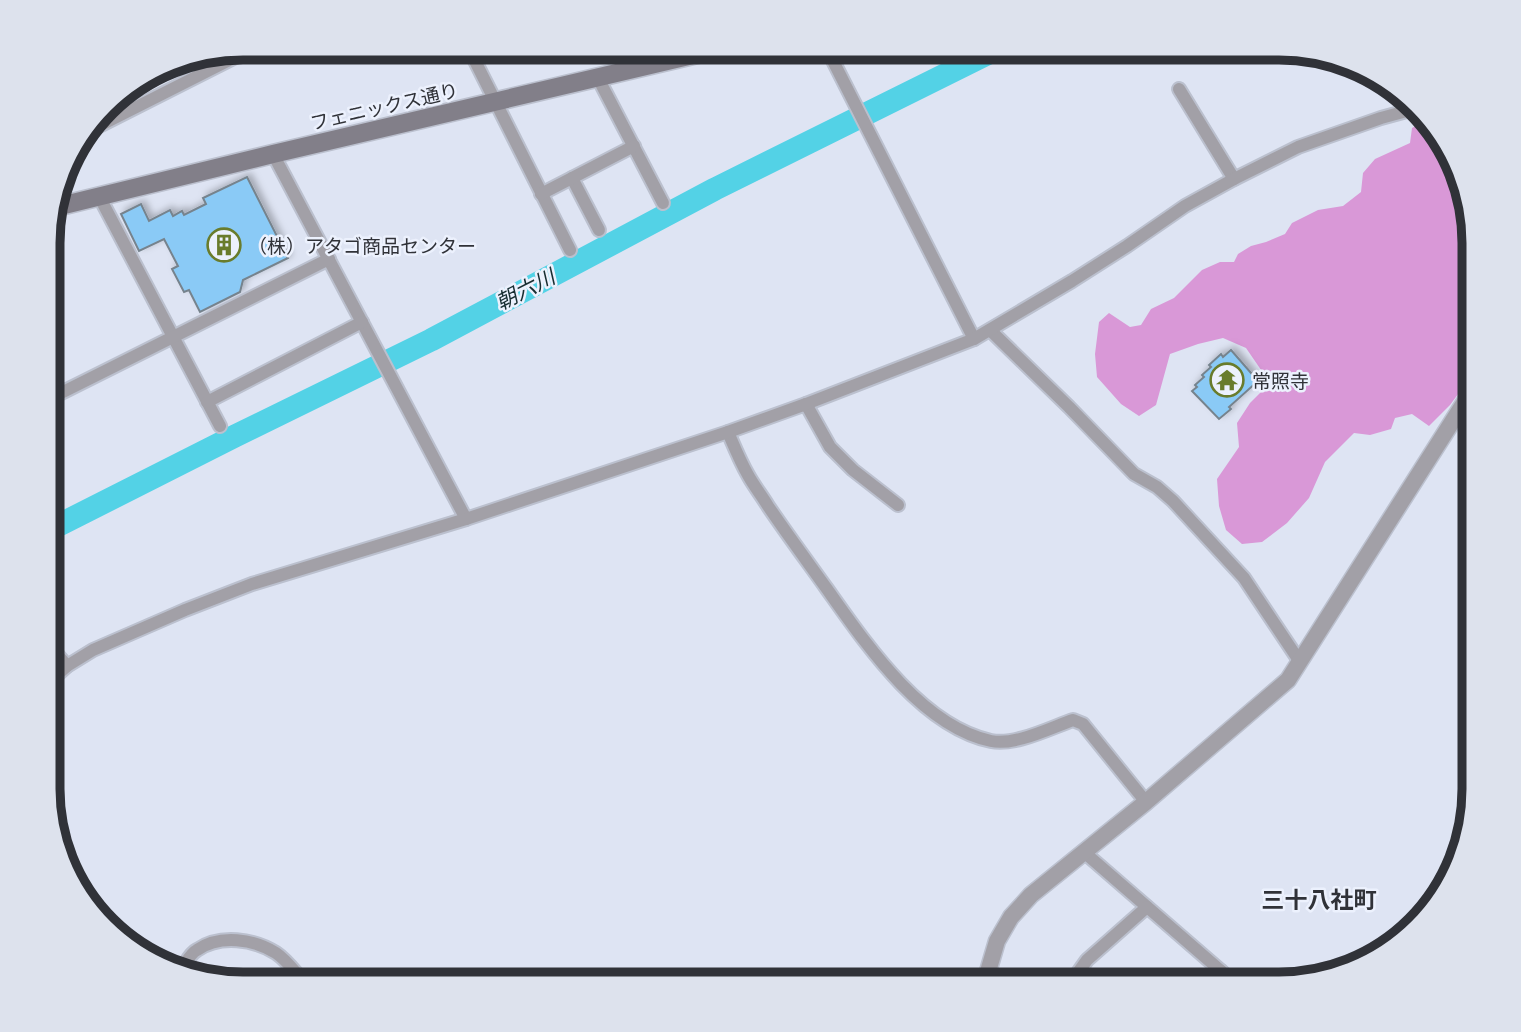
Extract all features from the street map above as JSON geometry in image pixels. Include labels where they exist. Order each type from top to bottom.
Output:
[{"type":"main road","name":"フェニックス通り","points":[[64,205],[673,60]]},
{"type":"street","points":[[475,60],[570,250]]},
{"type":"street","points":[[833,60],[974,339]]},
{"type":"street","points":[[105,122],[228,61]]},
{"type":"street","points":[[598,78],[663,203]]},
{"type":"street","points":[[1179,89],[1234,179]]},
{"type":"street","points":[[60,672],[93,650],[252,584],[467,519],[728,432],[974,339],[1127,246],[1185,206],[1234,179],[1298,147],[1405,111]]},
{"type":"street","points":[[541,194],[634,146]]},
{"type":"street","points":[[273,154],[467,519]]},
{"type":"street","points":[[572,178],[599,230]]},
{"type":"street","points":[[99,196],[219,426]]},
{"type":"street","points":[[60,393],[328,259]]},
{"type":"street","points":[[207,402],[362,322]]},
{"type":"street","points":[[990,330],[1134,474],[1157,486],[1173,501],[1244,578],[1300,662]]},
{"type":"street","points":[[806,404],[830,447],[853,470],[898,505]]},
{"type":"street","points":[[988,972],[997,941],[1011,917],[1031,895],[1146,802],[1288,680],[1461,408]]},
{"type":"street","points":[[728,432],[748,475],[803,557],[890,672],[919,700],[944,721],[963,732],[993,741],[1010,741],[1073,720],[1083,724],[1146,802]]},
{"type":"street","points":[[60,658],[67,666]]},
{"type":"street","points":[[1084,853],[1221,971]]},
{"type":"street","points":[[1078,972],[1087,960],[1147,907]]},
{"type":"street","points":[[186,964],[196,950],[216,942],[235,939],[259,944],[278,955],[294,972]]},
{"type":"shaded area","points":[[1418,125],[1437,151],[1448,172],[1460,218],[1461,390],[1429,426],[1412,414],[1395,418],[1391,429],[1370,435],[1354,433],[1325,462],[1309,498],[1287,523],[1262,542],[1242,544],[1226,530],[1219,506],[1217,479],[1239,447],[1237,423],[1250,403],[1270,383],[1246,348],[1223,338],[1198,344],[1170,354],[1156,405],[1139,416],[1121,404],[1097,377],[1095,354],[1099,322],[1109,313],[1130,327],[1141,325],[1151,309],[1174,298],[1202,270],[1220,262],[1234,262],[1238,254],[1251,246],[1285,234],[1292,223],[1318,210],[1343,206],[1361,192],[1363,173],[1375,159],[1410,143],[1412,128]]},
{"type":"building","name":"（株）アタゴ商品センター","points":[[247,177],[288,258],[243,280],[240,292],[200,312],[189,290],[184,292],[172,269],[178,266],[164,239],[139,251],[121,214],[141,204],[149,221],[170,210],[173,216],[182,211],[184,215],[206,204],[203,198]]},
{"type":"building","points":[[1231,350],[1258,381],[1219,419],[1192,391],[1211,367],[1209,365],[1221,354],[1223,357]]},
{"type":"waterway","name":"朝六川","points":[[60,524],[431,340],[715,189],[975,60]]},
{"type":"place","name":"（株）アタゴ商品センター","points":[[224,245]]},
{"type":"place","name":"常照寺","points":[[1227,380]]},
{"type":"district","name":"三十八社町","points":[[1319,899]]}]
